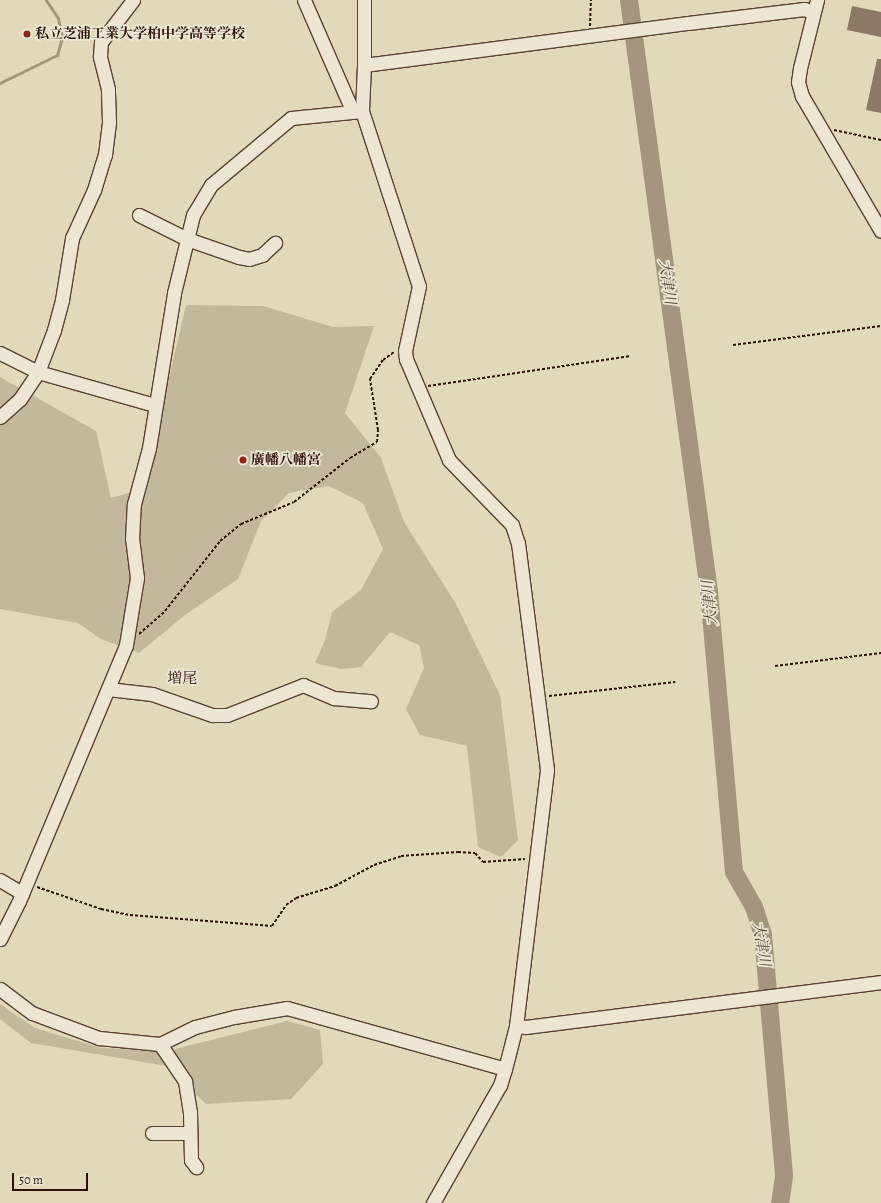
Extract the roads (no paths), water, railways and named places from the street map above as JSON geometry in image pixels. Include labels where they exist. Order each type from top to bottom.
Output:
[{"type":"street","points":[[0,417],[20,398],[38,372],[54,330],[62,300],[72,238],[94,190],[105,155],[109,121],[108,89],[100,56],[101,42],[133,0]]},
{"type":"street","points":[[304,0],[358,111],[419,286],[405,351],[417,388],[449,460],[512,525],[518,542],[540,698],[547,770],[516,1026],[500,1085],[433,1203]]},
{"type":"street","points":[[358,111],[364,65],[364,0]]},
{"type":"street","points":[[364,65],[590,37],[804,9],[815,6],[798,82],[802,96],[822,133],[881,231]]},
{"type":"street","points":[[0,940],[24,888],[126,645],[137,578],[132,521],[149,448],[174,293],[193,215],[211,186],[291,118],[358,111]]},
{"type":"street","points":[[139,215],[187,239],[249,259],[262,255],[274,243]]},
{"type":"street","points":[[0,352],[38,372],[155,405]]},
{"type":"street","points":[[108,689],[152,694],[212,715],[227,715],[303,685],[334,698],[371,701]]},
{"type":"street","points":[[0,880],[24,888]]},
{"type":"street","points":[[516,1026],[526,1027],[881,982]]},
{"type":"street","points":[[0,989],[32,1013],[99,1038],[160,1044],[195,1027],[234,1016],[287,1008],[505,1069]]},
{"type":"street","points":[[160,1044],[185,1081],[190,1112],[189,1133],[191,1160],[196,1167]]},
{"type":"street","points":[[152,1133],[189,1133]]},
{"type":"waterway","points":[[0,83],[57,55],[62,37],[58,18],[46,0]]},
{"type":"waterway","name":"大津川","points":[[629,0],[709,592],[734,872],[754,907],[763,935],[784,1176],[780,1203]]},
{"type":"place","name":"私立芝浦工業大学柏中学高等学校","points":[[27,34]]},
{"type":"place","name":"廣幡八幡宮","points":[[243,460]]},
{"type":"district","name":"増尾","points":[[182,679]]}]
